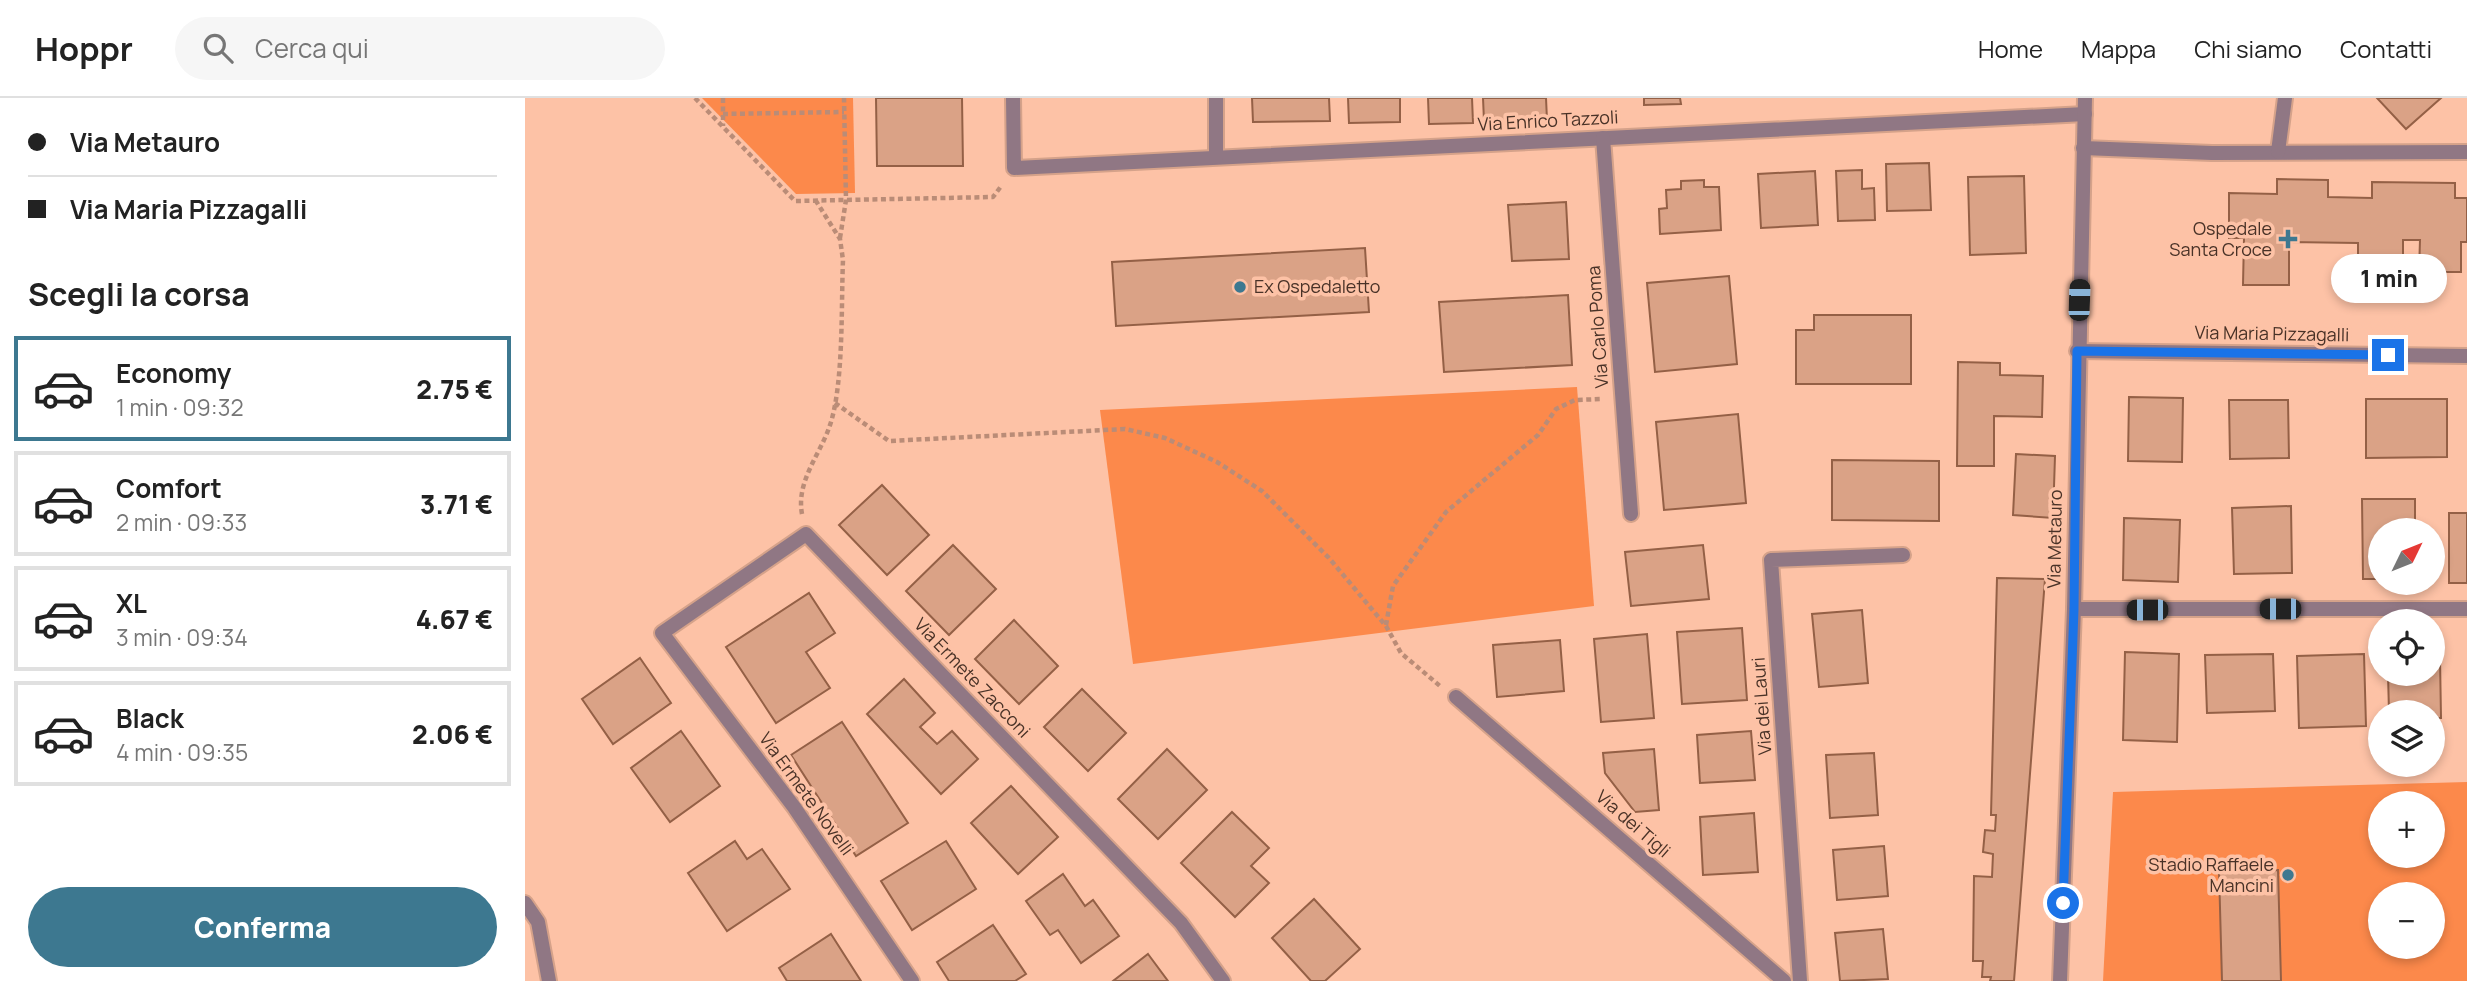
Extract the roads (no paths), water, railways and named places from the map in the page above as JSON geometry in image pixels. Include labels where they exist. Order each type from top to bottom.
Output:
[{"type":"street","name":"Via Enrico Tazzoli","points":[[1013,98],[1014,168],[2085,114]]},
{"type":"street","points":[[1216,98],[1216,157]]},
{"type":"street","name":"Via Metauro","points":[[2060,981],[2074,609],[2077,351],[2085,98]]},
{"type":"street","points":[[2278,152],[2285,98]]},
{"type":"street","name":"Via Carlo Poma","points":[[1603,138],[1630,514]]},
{"type":"street","points":[[2083,148],[2212,153],[2467,152]]},
{"type":"street","name":"Via Maria Pizzagalli","points":[[2077,351],[2467,356]]},
{"type":"street","name":"Via Ermete Zacconi","points":[[662,633],[806,534],[1181,923],[1223,981]]},
{"type":"street","name":"Via dei Lauri","points":[[1800,981],[1771,560],[1903,555]]},
{"type":"street","points":[[2074,609],[2467,609]]},
{"type":"street","name":"Via Ermete Novelli","points":[[662,633],[794,807],[912,981]]},
{"type":"street","name":"Via dei Tigli","points":[[1456,697],[1784,981]]},
{"type":"street","points":[[525,904],[549,981]]},
{"type":"place","name":"Ospedale Santa Croce","points":[[2288,239]]},
{"type":"place","name":"Ex Ospedaletto","points":[[1240,287]]},
{"type":"place","name":"Stadio Raffaele Mancini","points":[[2288,875]]}]
